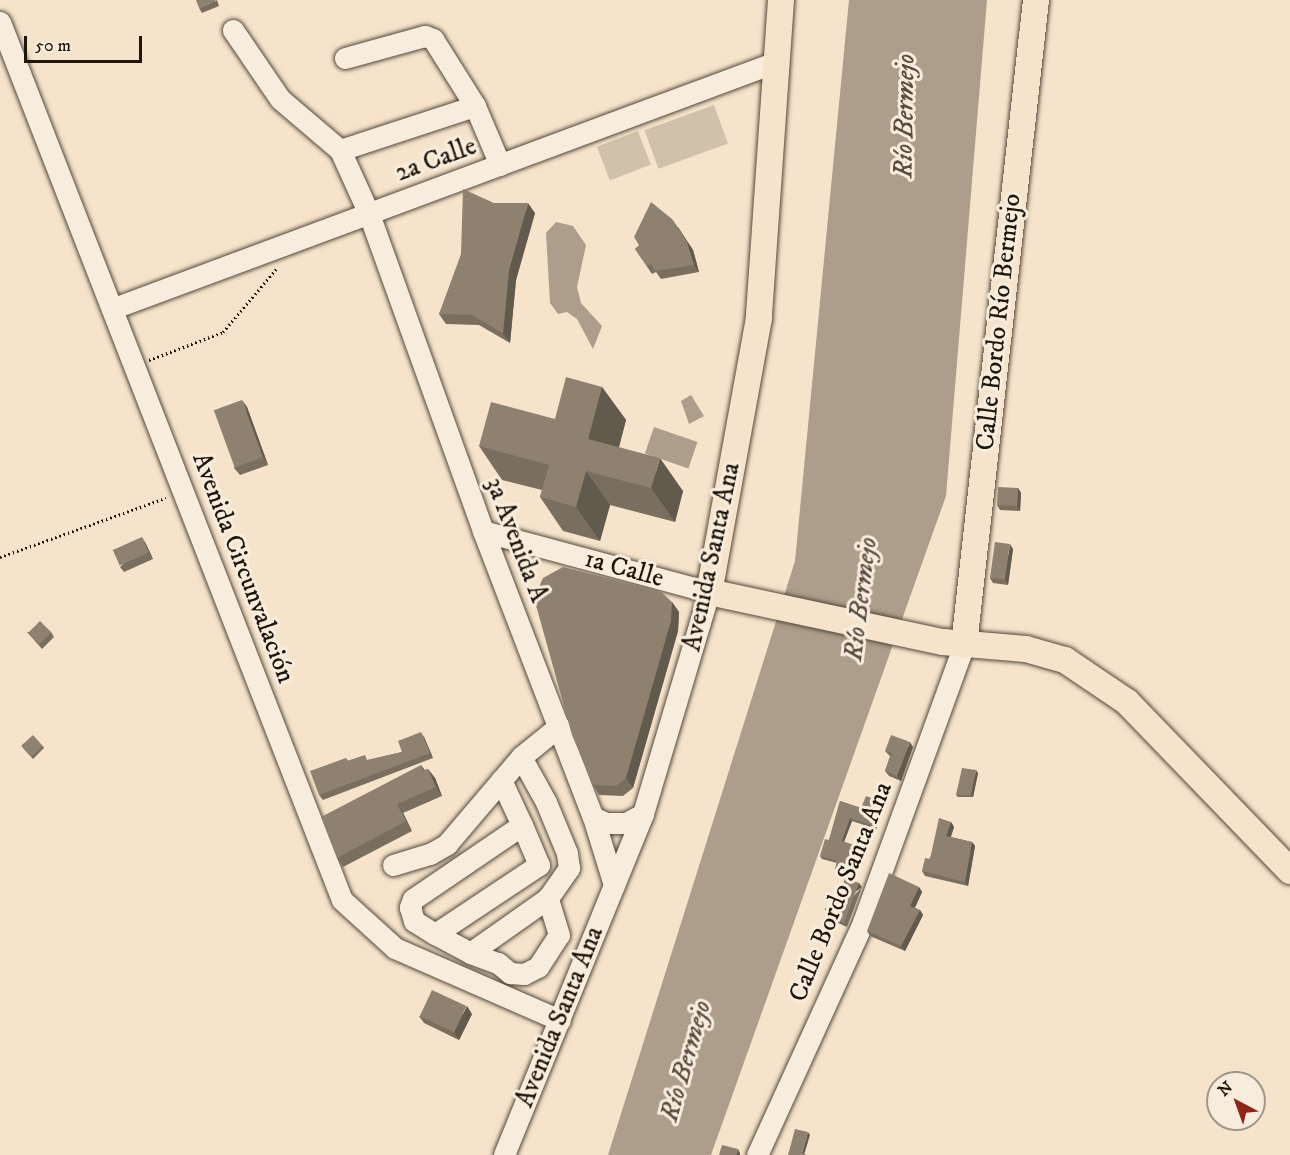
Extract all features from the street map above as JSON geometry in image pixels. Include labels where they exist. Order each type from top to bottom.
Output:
[{"type":"main road","name":"Avenida Santa Ana","points":[[709,592],[759,318],[781,0]]},
{"type":"main road","name":"Calle Bordo Río Bermejo","points":[[964,645],[1036,0]]},
{"type":"main road","name":"1a Calle","points":[[709,592],[762,605],[964,645],[1026,650],[1065,660],[1094,676],[1127,702],[1290,871]]},
{"type":"street","name":"Avenida Circunvalación","points":[[0,22],[114,308],[342,900],[395,948],[560,1020]]},
{"type":"street","points":[[233,30],[280,99],[340,150],[475,106]]},
{"type":"street","points":[[345,58],[425,36],[433,39],[475,106],[500,165]]},
{"type":"street","name":"2a Calle","points":[[114,308],[776,62]]},
{"type":"street","name":"3a Avenida A","points":[[340,150],[369,214],[483,531],[593,817],[614,885]]},
{"type":"street","name":"1a Calle","points":[[483,531],[709,592]]},
{"type":"street","name":"Avenida Santa Ana","points":[[504,1155],[643,814],[709,592]]},
{"type":"street","name":"Calle Bordo Santa Ana","points":[[757,1155],[863,922],[964,645]]},
{"type":"street","points":[[393,865],[430,854],[447,844],[521,757],[559,726]]},
{"type":"street","points":[[470,953],[548,898],[569,868],[567,853],[546,802],[521,757]]},
{"type":"street","points":[[501,780],[522,825],[539,865],[559,935],[538,967],[524,974],[510,973],[498,963],[470,953],[435,934],[414,921],[410,907],[413,899],[522,825]]},
{"type":"street","points":[[593,817],[606,823],[626,823],[643,814]]},
{"type":"street","points":[[435,934],[539,865]]},
{"type":"path","points":[[136,365],[223,332],[281,264]]},
{"type":"path","points":[[0,557],[114,514],[185,493]]},
{"type":"shaded area","points":[[714,105],[728,144],[658,169],[644,130]]},
{"type":"shaded area","points":[[638,131],[651,165],[610,180],[597,147]]},
{"type":"water","name":"Río Bermejo","points":[[849,0],[987,0],[946,496],[711,1155],[608,1155],[795,561]]},
{"type":"water","points":[[556,222],[573,226],[586,245],[577,287],[581,303],[602,326],[593,349],[577,319],[567,312],[558,314],[550,303],[546,233]]},
{"type":"water","points":[[691,395],[704,416],[689,424],[681,401]]},
{"type":"water","points":[[654,427],[697,442],[688,468],[645,453]]},
{"type":"building","points":[[196,0],[215,0],[215,1],[199,8]]},
{"type":"building","points":[[463,189],[494,203],[528,203],[509,270],[503,333],[472,315],[439,314],[461,254]]},
{"type":"building","points":[[651,202],[672,219],[687,242],[694,265],[655,271],[651,264],[647,266],[635,249],[639,245],[634,237]]},
{"type":"building","points":[[566,377],[602,387],[588,439],[660,458],[651,488],[586,471],[576,507],[540,497],[549,465],[479,446],[491,402],[555,419]]},
{"type":"building","points":[[242,400],[263,457],[235,468],[214,410]]},
{"type":"building","points":[[998,487],[1018,488],[1017,506],[997,505]]},
{"type":"building","points":[[142,537],[149,553],[120,566],[113,550]]},
{"type":"building","points":[[995,542],[1010,544],[1005,580],[990,578]]},
{"type":"building","points":[[563,567],[660,591],[672,602],[671,621],[626,778],[616,786],[593,785],[572,735],[534,598],[543,578]]},
{"type":"building","points":[[40,621],[51,632],[39,644],[28,633]]},
{"type":"building","points":[[421,732],[430,753],[319,795],[310,771],[346,758],[347,761],[365,755],[367,760],[402,752],[398,741]]},
{"type":"building","points":[[33,735],[43,746],[31,757],[21,746]]},
{"type":"building","points":[[891,735],[910,742],[897,776],[885,771],[892,753],[885,751]]},
{"type":"building","points":[[421,765],[423,771],[428,769],[436,787],[397,804],[406,821],[337,858],[321,817]]},
{"type":"building","points":[[962,768],[976,770],[971,795],[956,795]]},
{"type":"building","points":[[866,796],[883,802],[875,826],[850,818],[842,841],[861,847],[853,874],[835,869],[837,861],[820,856],[825,839],[829,840],[840,801],[861,808]]},
{"type":"building","points":[[939,818],[951,822],[946,836],[972,842],[965,882],[922,871],[925,858],[930,859]]},
{"type":"building","points":[[889,873],[919,887],[910,906],[920,910],[901,946],[867,931]]},
{"type":"building","points":[[845,878],[859,883],[844,923],[833,918]]},
{"type":"building","points":[[432,990],[466,1006],[454,1032],[420,1016]]},
{"type":"building","points":[[795,1129],[808,1132],[802,1153],[807,1155],[788,1155]]},
{"type":"building","points":[[722,1145],[738,1149],[736,1155],[719,1155]]}]
